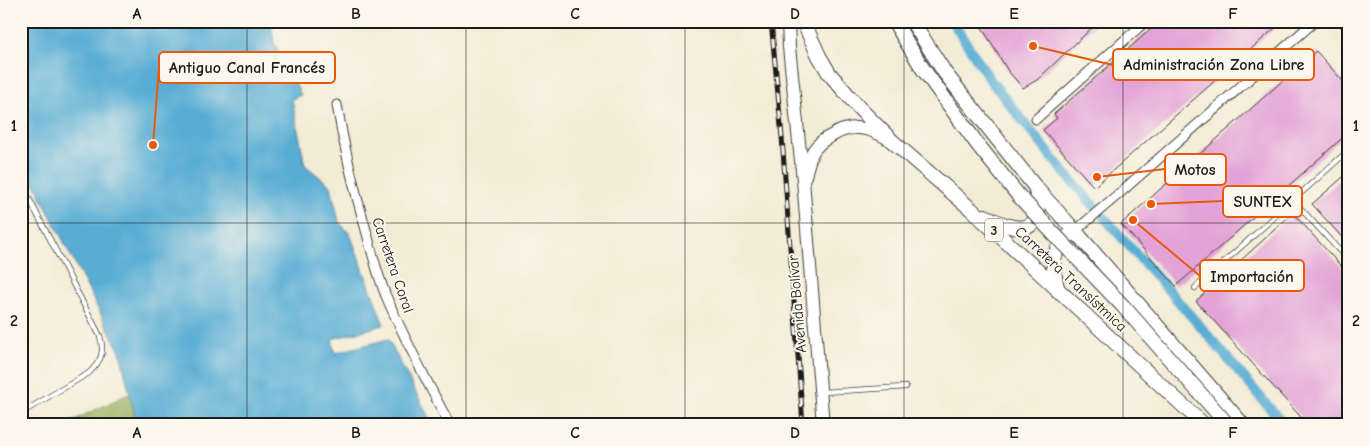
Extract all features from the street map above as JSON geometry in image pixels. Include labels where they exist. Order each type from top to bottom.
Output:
[{"type":"main road","name":"Avenida Bolívar","points":[[788,21],[823,425]]},
{"type":"main road","name":"Carretera Transístmica","points":[[804,21],[819,56],[829,73],[859,108],[891,140],[971,209],[1204,425]]},
{"type":"main road","name":"Carretera Transístmica","points":[[894,21],[922,69],[1018,195],[1123,306],[1228,425]]},
{"type":"main road","points":[[912,21],[945,72],[1036,188],[1243,425]]},
{"type":"main road","name":"Avenida Bolívar","points":[[803,180],[812,154],[821,141],[842,129],[874,130],[891,140]]},
{"type":"main road","points":[[971,209],[1001,225],[1015,228],[1027,227],[1034,222],[1037,214],[1036,188]]},
{"type":"main road","points":[[1058,290],[1053,273],[1053,261],[1056,251],[1062,242],[1075,231]]},
{"type":"street","points":[[1036,119],[1146,21]]},
{"type":"street","points":[[1075,231],[1106,206],[1316,21]]},
{"type":"street","name":"Carretera Coral","points":[[336,105],[342,139],[376,267],[411,351],[450,425]]},
{"type":"lane","points":[[1339,21],[1349,32]]},
{"type":"lane","points":[[1195,288],[1349,150]]},
{"type":"lane","points":[[21,183],[100,336],[102,345],[102,354],[98,365],[89,374],[21,413]]},
{"type":"lane","points":[[1293,200],[1349,261]]},
{"type":"lane","points":[[821,392],[906,387]]},
{"type":"green space","points":[[130,394],[137,425],[64,425],[124,396]]},
{"type":"water","points":[[21,21],[271,21],[274,42],[301,95],[292,99],[305,165],[331,186],[339,222],[350,234],[384,325],[332,339],[335,353],[388,339],[433,425],[137,425],[120,352],[21,158]]},
{"type":"building","points":[[978,21],[1099,21],[1037,80],[1023,88],[1008,71]]},
{"type":"building","points":[[1160,21],[1283,21],[1094,187],[1043,130],[1057,118],[1054,114]]},
{"type":"building","points":[[1316,51],[1349,88],[1349,132],[1176,286],[1121,224]]},
{"type":"building","points":[[1349,172],[1349,245],[1312,204]]},
{"type":"building","points":[[1293,213],[1349,275],[1349,425],[1308,425],[1196,301]]},
{"type":"waterway","points":[[952,21],[991,81],[1064,172],[1207,334],[1284,425]]},
{"type":"railway","points":[[771,21],[782,137],[803,425]]},
{"type":"place","name":"Administración Zona Libre","points":[[1033,46]]},
{"type":"place","name":"Antiguo Canal Francés","points":[[153,145]]},
{"type":"place","name":"Motos","points":[[1097,177]]},
{"type":"place","name":"SUNTEX","points":[[1151,204]]},
{"type":"place","name":"Importación","points":[[1133,220]]}]
